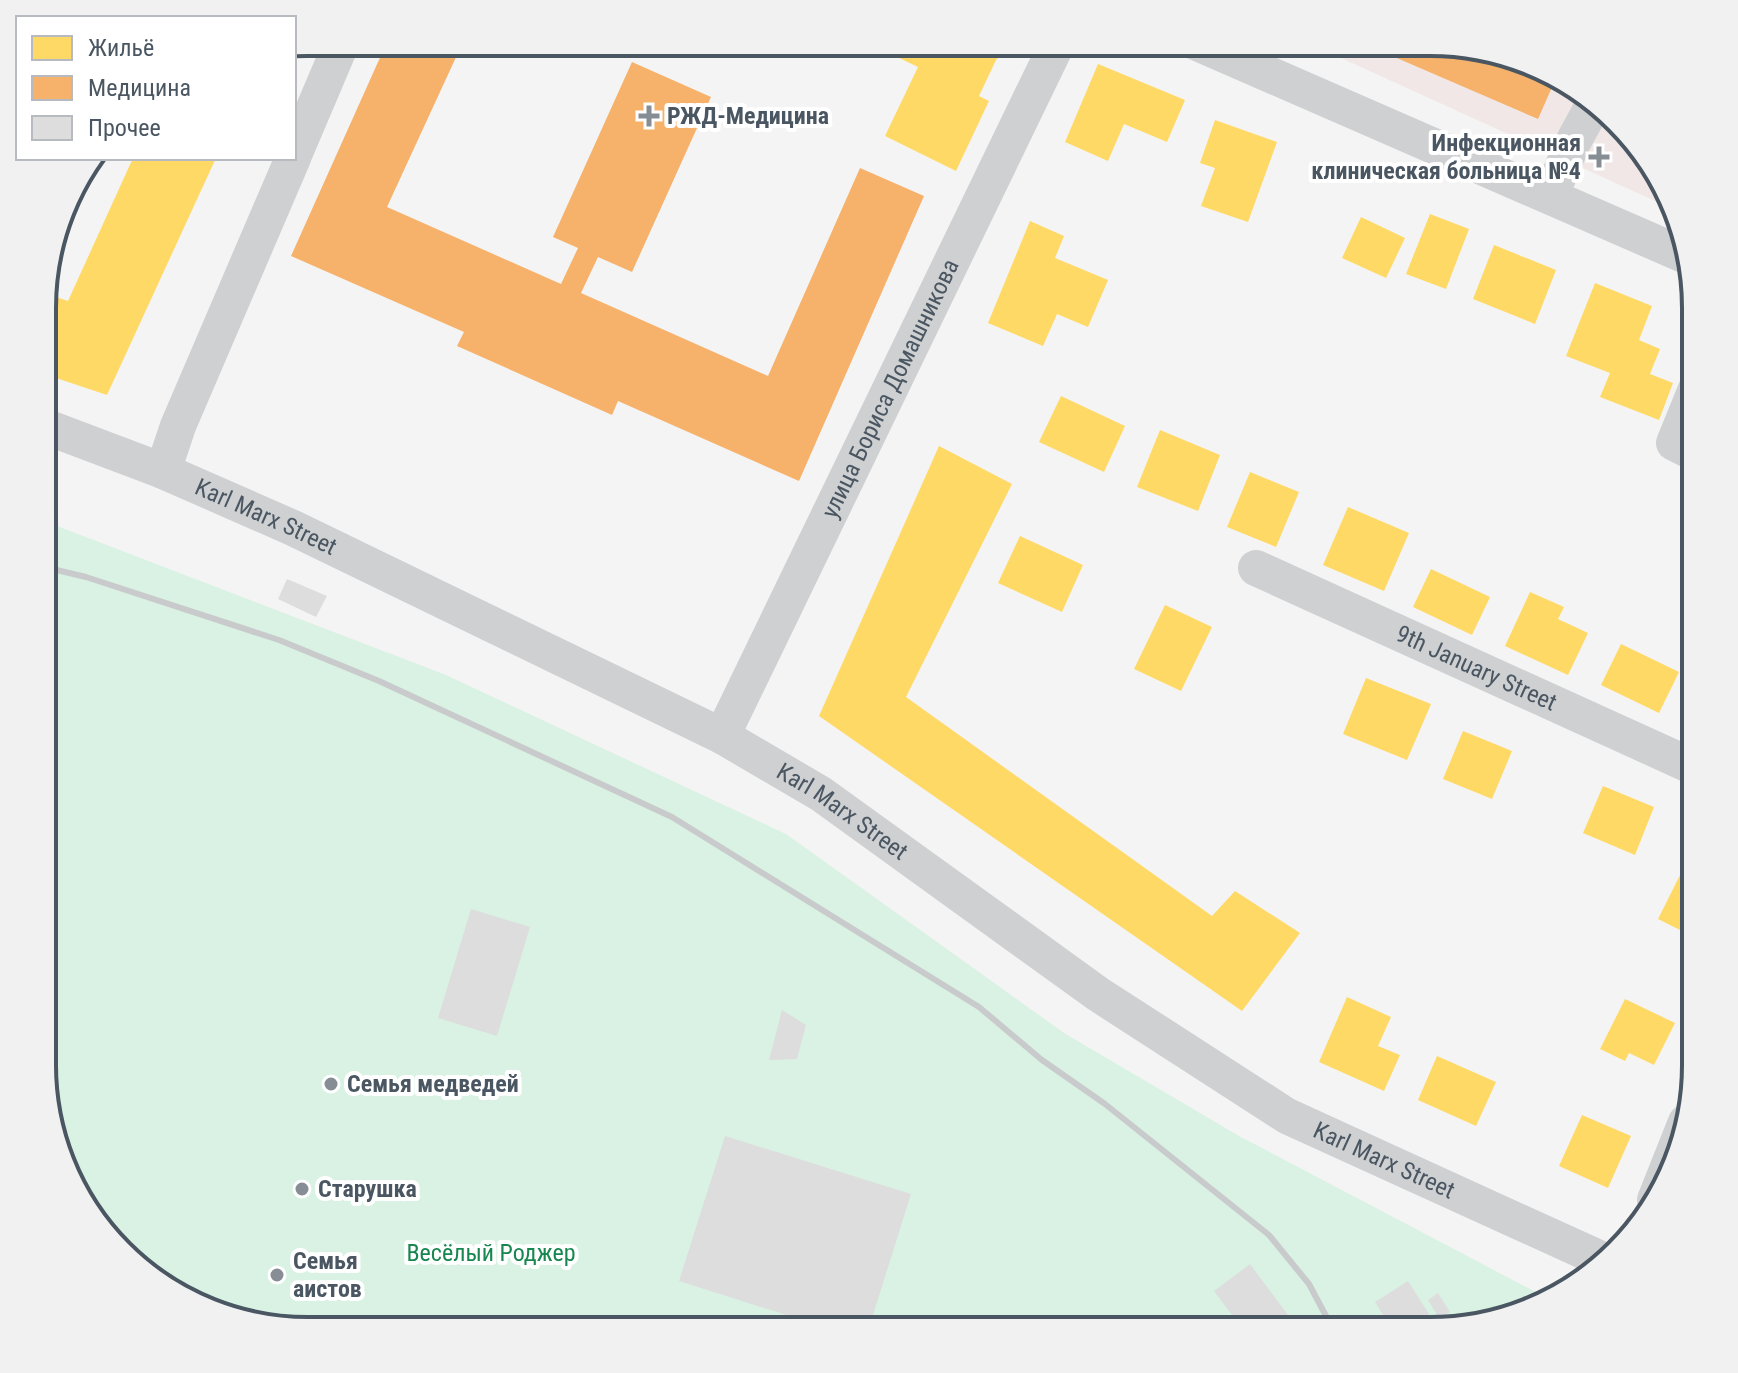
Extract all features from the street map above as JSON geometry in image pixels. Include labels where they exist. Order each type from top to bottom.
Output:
[{"type":"street","points":[[296,149],[336,57]]},
{"type":"street","name":"улица Бориса Домашникова","points":[[722,736],[1051,57]]},
{"type":"street","points":[[1230,57],[1675,251]]},
{"type":"street","points":[[1551,195],[1589,113]]},
{"type":"street","points":[[163,471],[178,426],[291,160]]},
{"type":"street","points":[[1682,424],[1674,443],[1682,447]]},
{"type":"street","name":"Karl Marx Street","points":[[56,431],[163,471],[293,528],[722,736],[821,794],[1098,994],[1287,1116],[1594,1256]]},
{"type":"street","name":"9th January Street","points":[[1256,568],[1681,761]]},
{"type":"shaded area","name":"Инфекционная клиническая больница №4","points":[[1339,57],[1463,58],[1526,75],[1556,90],[1596,119],[1639,168],[1659,203]]},
{"type":"green space","name":"Весёлый Роджер","points":[[56,526],[446,675],[786,834],[1064,1033],[1239,1136],[1537,1293],[1511,1304],[1479,1312],[1430,1317],[292,1316],[227,1304],[197,1291],[142,1254],[108,1218],[75,1161],[61,1114],[57,1081]]},
{"type":"building: Жильё","points":[[897,57],[999,57],[979,96],[989,101],[956,171],[885,136],[918,67]]},
{"type":"building: Жильё","points":[[1098,64],[1185,100],[1167,142],[1124,124],[1108,161],[1065,142]]},
{"type":"building: Жильё","points":[[1215,120],[1277,142],[1248,222],[1201,206],[1215,168],[1200,163]]},
{"type":"building: Жильё","points":[[132,160],[215,160],[107,395],[56,378],[57,297],[68,301]]},
{"type":"building: Жильё","points":[[1430,214],[1469,229],[1446,289],[1406,274]]},
{"type":"building: Жильё","points":[[1361,217],[1405,238],[1386,278],[1342,258]]},
{"type":"building: Жильё","points":[[1030,221],[1064,236],[1055,258],[1108,280],[1088,327],[1057,314],[1043,346],[988,323]]},
{"type":"building: Жильё","points":[[1494,245],[1556,270],[1535,324],[1473,299]]},
{"type":"building: Жильё","points":[[1595,283],[1652,306],[1639,340],[1660,349],[1650,374],[1673,383],[1659,420],[1600,397],[1610,373],[1566,356]]},
{"type":"building: Жильё","points":[[1061,396],[1125,426],[1104,472],[1039,442]]},
{"type":"building: Жильё","points":[[1160,430],[1220,455],[1198,511],[1137,487]]},
{"type":"building: Жильё","points":[[939,446],[1012,484],[906,697],[1212,916],[1235,891],[1300,933],[1242,1011],[819,716]]},
{"type":"building: Жильё","points":[[1250,472],[1299,492],[1276,547],[1227,527]]},
{"type":"building: Жильё","points":[[1348,507],[1409,533],[1384,591],[1323,565]]},
{"type":"building: Жильё","points":[[1020,536],[1083,565],[1062,612],[998,583]]},
{"type":"building: Жильё","points":[[1431,569],[1490,597],[1472,635],[1413,607]]},
{"type":"building: Жильё","points":[[1530,592],[1564,607],[1558,619],[1588,633],[1568,675],[1505,646]]},
{"type":"building: Жильё","points":[[1165,605],[1212,627],[1181,691],[1134,669]]},
{"type":"building: Жильё","points":[[1621,644],[1679,672],[1659,713],[1601,685]]},
{"type":"building: Жильё","points":[[1366,678],[1431,704],[1407,760],[1343,734]]},
{"type":"building: Жильё","points":[[1463,731],[1512,751],[1492,799],[1443,779]]},
{"type":"building: Жильё","points":[[1603,786],[1654,807],[1635,855],[1583,833]]},
{"type":"building: Жильё","points":[[1681,872],[1681,931],[1658,919]]},
{"type":"building: Жильё","points":[[1347,997],[1391,1017],[1378,1046],[1400,1055],[1384,1091],[1319,1062]]},
{"type":"building: Жильё","points":[[1625,999],[1675,1023],[1654,1065],[1629,1053],[1625,1061],[1600,1049]]},
{"type":"building: Жильё","points":[[1437,1056],[1496,1082],[1476,1126],[1418,1100]]},
{"type":"building: Жильё","points":[[1582,1115],[1631,1136],[1608,1188],[1559,1166]]},
{"type":"building: Медицина","points":[[380,57],[456,57],[387,207],[561,284],[578,248],[553,237],[632,62],[711,97],[632,272],[598,257],[581,293],[768,376],[860,168],[924,196],[799,481],[618,401],[612,415],[457,346],[464,332],[291,256]]},
{"type":"building: Медицина","points":[[1394,57],[1463,58],[1526,75],[1552,88],[1538,119]]},
{"type":"building: Прочее","points":[[287,579],[327,596],[316,617],[278,599]]},
{"type":"building: Прочее","points":[[471,909],[530,927],[497,1036],[438,1018]]},
{"type":"building: Прочее","points":[[782,1010],[806,1025],[797,1059],[769,1060]]},
{"type":"building: Прочее","points":[[725,1136],[911,1194],[873,1317],[791,1316],[679,1281]]},
{"type":"building: Прочее","points":[[1250,1264],[1289,1317],[1233,1317],[1214,1291]]},
{"type":"building: Прочее","points":[[1408,1281],[1431,1317],[1384,1317],[1375,1302]]},
{"type":"building: Прочее","points":[[1438,1293],[1450,1312],[1438,1317],[1428,1300]]},
{"type":"railway","points":[[56,570],[279,640],[379,681],[672,817],[979,1007],[1042,1060],[1105,1104],[1269,1235],[1309,1284],[1327,1317]]},
{"type":"place","name":"РЖД-Медицина","points":[[649,116]]},
{"type":"place","name":"Инфекционная клиническая больница №4","points":[[1599,157]]},
{"type":"place","name":"Семья медведей","points":[[331,1084]]},
{"type":"place","name":"Старушка","points":[[302,1189]]},
{"type":"place","name":"Семья аистов","points":[[277,1275]]}]
